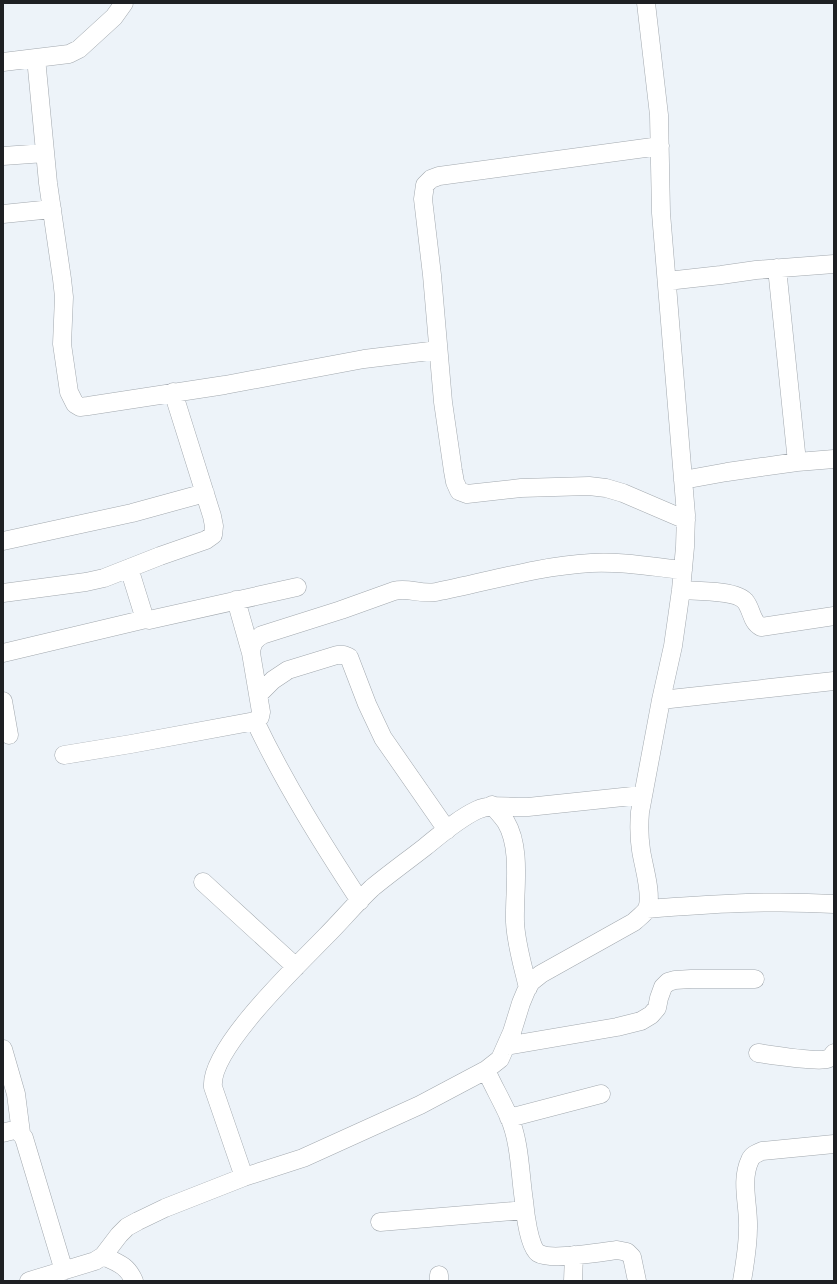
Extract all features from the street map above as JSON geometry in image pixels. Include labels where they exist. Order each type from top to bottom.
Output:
[{"type":"street","points":[[3,62],[69,54],[79,49],[114,17],[124,3]]},
{"type":"street","points":[[29,1281],[96,1261],[103,1256],[118,1235],[127,1227],[138,1221],[166,1208],[244,1177],[303,1158],[327,1148],[420,1106],[486,1070],[500,1059],[512,1032],[521,1003],[531,982],[541,974],[634,922],[647,908],[649,901],[639,827],[642,795],[668,671],[681,590],[686,520],[661,213],[657,88],[646,3]]},
{"type":"street","points":[[36,58],[45,153],[62,279],[64,304],[62,344],[69,392],[75,404],[80,407],[225,385],[364,359],[438,350]]},
{"type":"street","points":[[660,146],[439,176],[431,179],[425,185],[423,199],[432,275],[443,402],[453,471],[459,491],[467,494],[521,488],[589,486],[606,488],[623,493],[686,520]]},
{"type":"street","points":[[3,156],[45,153]]},
{"type":"street","points":[[3,214],[52,209]]},
{"type":"street","points":[[667,281],[777,268],[834,264]]},
{"type":"street","points":[[777,268],[797,462]]},
{"type":"street","points":[[3,593],[86,582],[104,578],[209,538],[213,535],[214,526],[173,392]]},
{"type":"street","points":[[683,480],[797,462],[834,459]]},
{"type":"street","points":[[3,541],[132,513],[204,493]]},
{"type":"street","points":[[251,653],[252,645],[256,639],[262,635],[401,589],[423,594],[434,593],[552,567],[581,563],[612,563],[683,570]]},
{"type":"street","points":[[129,568],[142,613],[146,619]]},
{"type":"street","points":[[3,652],[146,619],[154,620],[297,587]]},
{"type":"street","points":[[681,590],[725,592],[735,594],[745,601],[755,621],[761,627],[834,616]]},
{"type":"street","points":[[64,755],[255,721],[260,718],[261,712],[251,653],[236,600]]},
{"type":"street","points":[[258,694],[278,676],[294,667],[337,656],[344,655],[349,657],[367,704],[383,738],[447,830]]},
{"type":"street","points":[[661,700],[834,681]]},
{"type":"street","points":[[3,701],[9,735]]},
{"type":"street","points":[[255,721],[281,775],[319,838],[360,901]]},
{"type":"street","points":[[244,1177],[215,1096],[212,1081],[214,1073],[224,1054],[261,1004],[372,889],[447,830],[476,810],[492,805],[512,808],[528,807],[642,795]]},
{"type":"street","points":[[492,805],[506,822],[513,840],[516,870],[515,923],[519,952],[528,988]]},
{"type":"street","points":[[203,882],[296,967]]},
{"type":"street","points":[[647,908],[719,903],[834,904]]},
{"type":"street","points":[[506,1046],[617,1027],[641,1021],[657,1008],[663,987],[668,982],[675,980],[755,979]]},
{"type":"street","points":[[3,1049],[16,1094],[21,1133],[64,1271]]},
{"type":"street","points":[[758,1053],[826,1060],[834,1053]]},
{"type":"street","points":[[486,1070],[510,1118],[517,1145],[530,1237],[537,1252],[555,1256],[617,1250],[627,1252],[632,1256],[637,1281]]},
{"type":"street","points":[[510,1118],[601,1094]]},
{"type":"street","points":[[3,1133],[14,1130],[21,1133]]},
{"type":"street","points":[[742,1281],[746,1258],[748,1227],[746,1176],[750,1159],[755,1154],[762,1151],[834,1144]]},
{"type":"street","points":[[380,1222],[525,1210]]},
{"type":"street","points":[[573,1281],[574,1255]]},
{"type":"street","points":[[103,1256],[124,1266],[130,1272],[134,1281]]}]
